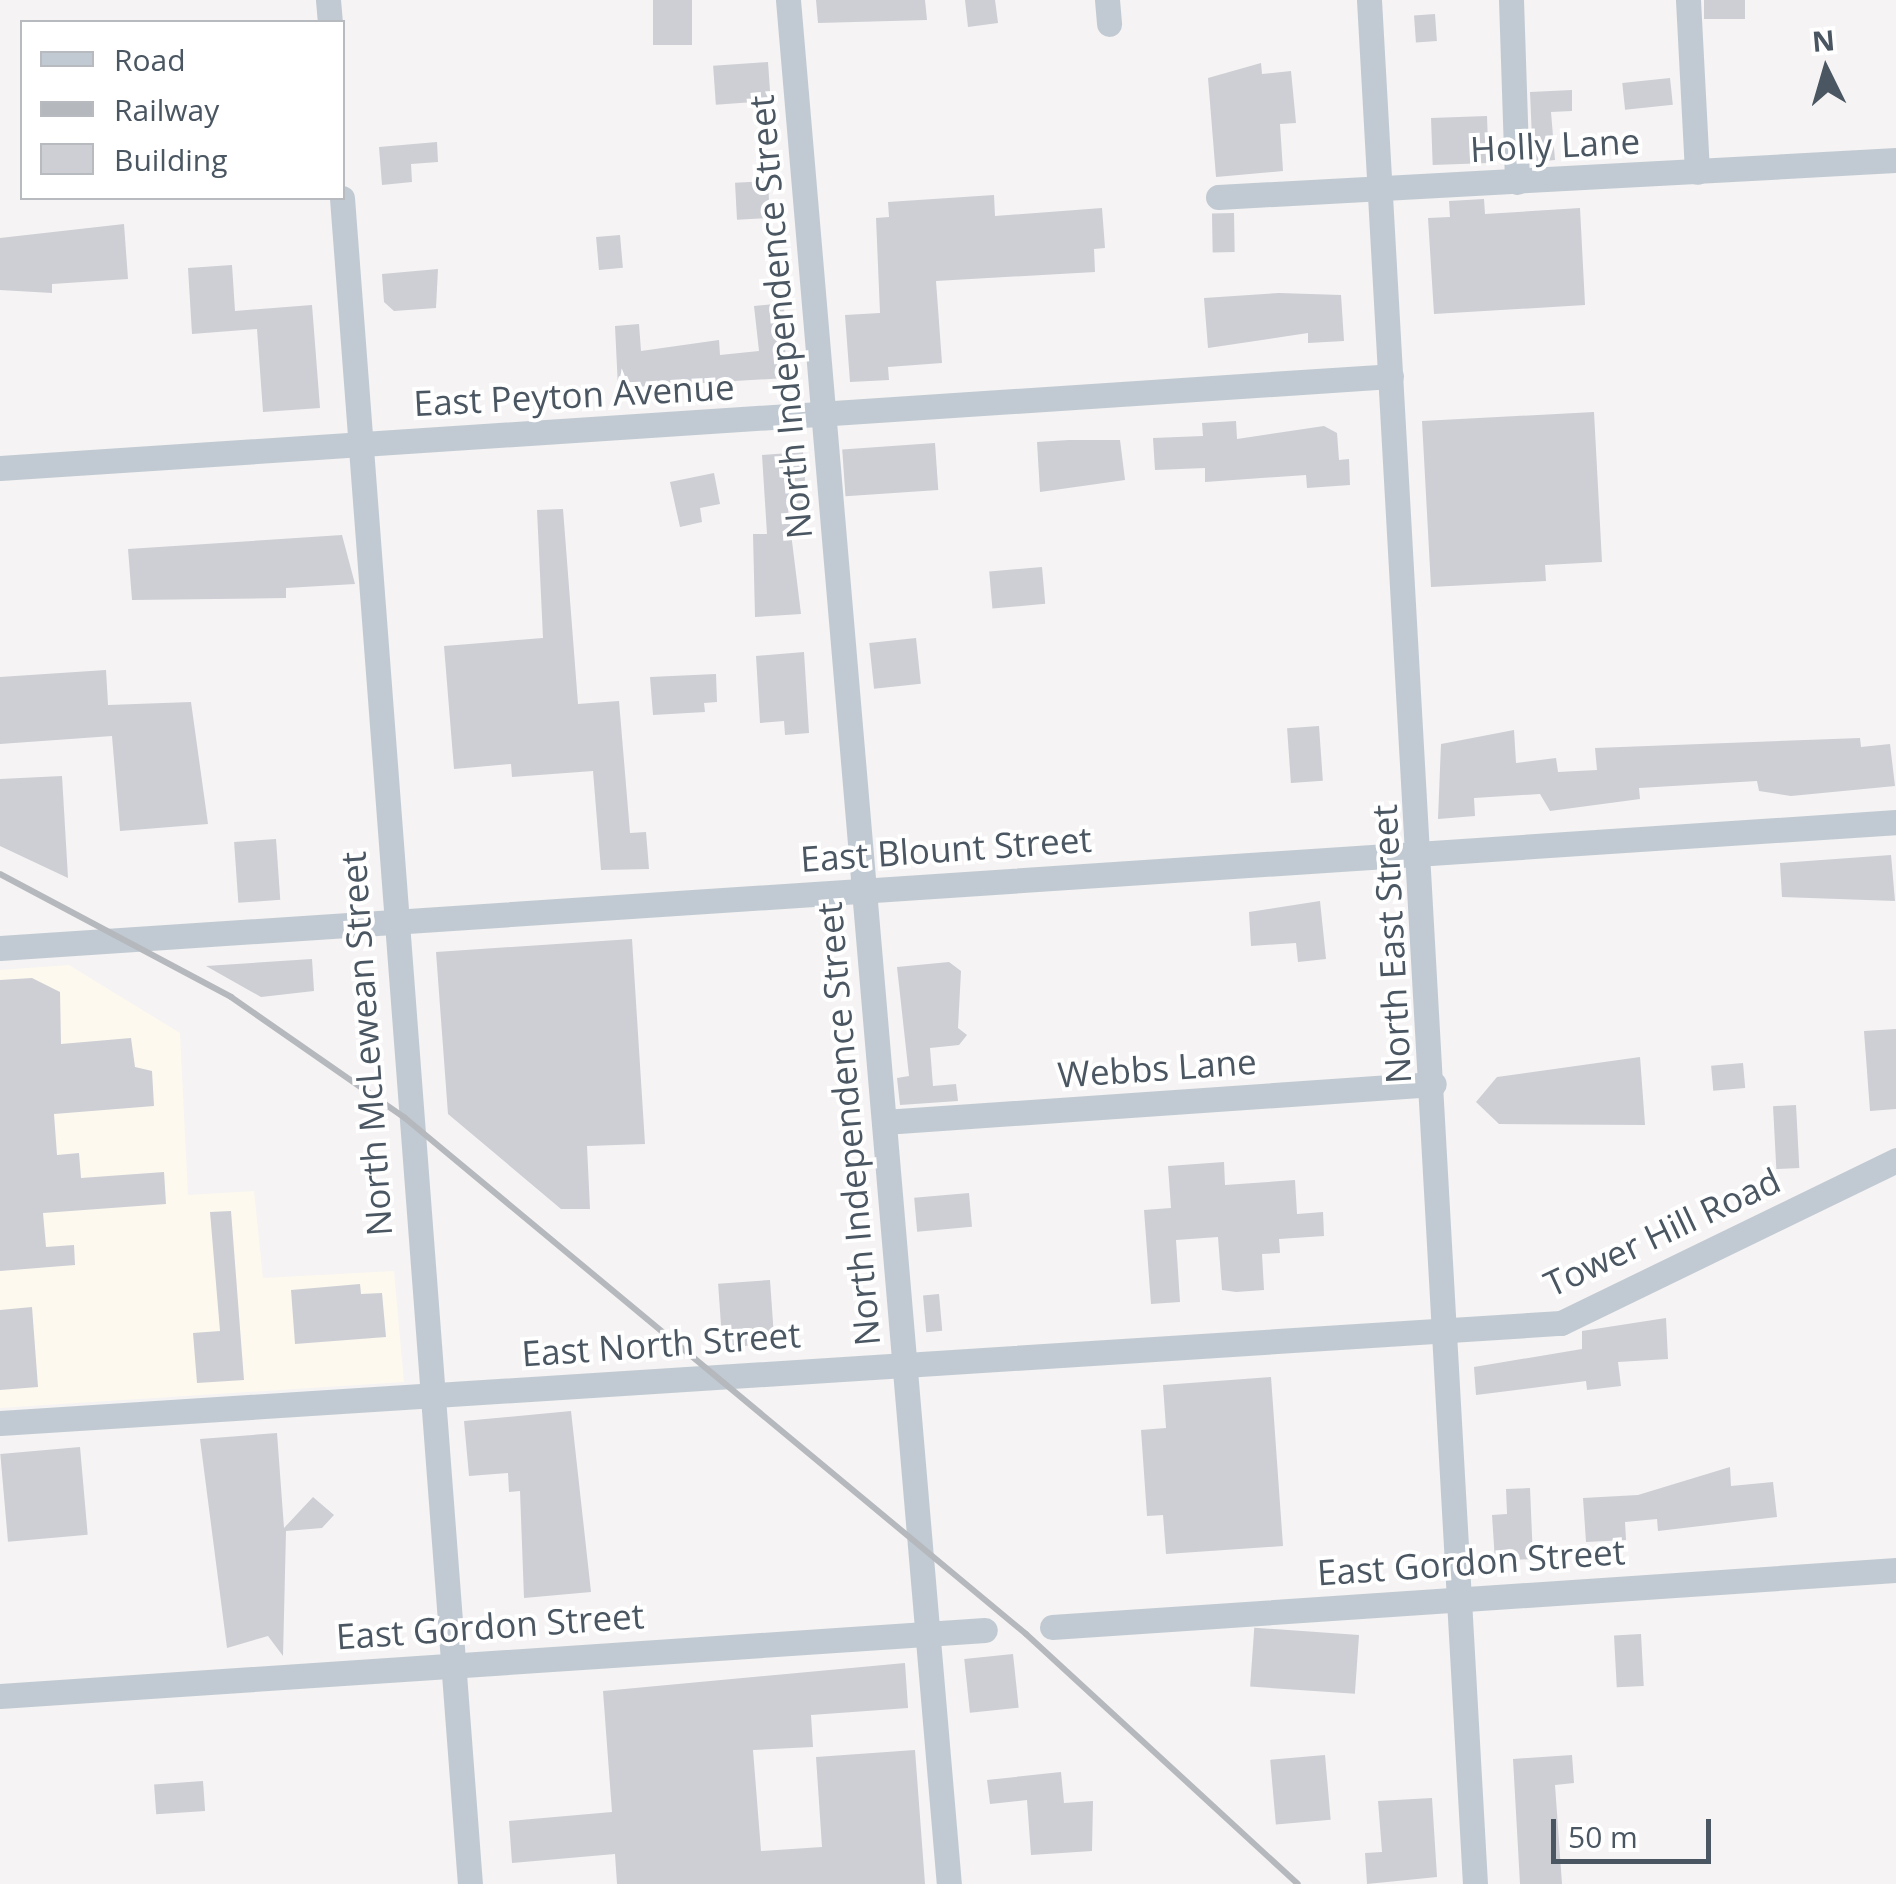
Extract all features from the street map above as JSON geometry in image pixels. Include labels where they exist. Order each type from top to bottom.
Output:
[{"type":"street","name":"North Independence Street","points":[[788,0],[949,1884]]},
{"type":"street","name":"North East Street","points":[[1369,0],[1421,853],[1476,1884]]},
{"type":"street","points":[[1511,0],[1517,182]]},
{"type":"street","points":[[1688,0],[1697,172]]},
{"type":"street","name":"Holly Lane","points":[[1218,197],[1896,160]]},
{"type":"street","name":"North McLewean Street","points":[[342,200],[428,1396],[470,1884]]},
{"type":"street","name":"East Peyton Avenue","points":[[0,468],[1391,376]]},
{"type":"street","name":"East Blount Street","points":[[0,948],[1896,822]]},
{"type":"street","name":"Webbs Lane","points":[[884,1122],[1434,1084]]},
{"type":"street","name":"Tower Hill Road","points":[[1448,1333],[1560,1323],[1896,1160]]},
{"type":"street","name":"East North Street","points":[[0,1423],[904,1361],[1448,1333]]},
{"type":"street","name":"East Gordon Street","points":[[1052,1627],[1896,1570]]},
{"type":"street","name":"East Gordon Street","points":[[0,1696],[985,1630]]},
{"type":"shaded area","points":[[69,965],[180,1033],[188,1195],[254,1191],[263,1278],[394,1271],[404,1382],[0,1408],[0,970]]},
{"type":"building","points":[[653,0],[692,0],[692,45],[653,45]]},
{"type":"building","points":[[816,0],[925,0],[927,20],[818,23]]},
{"type":"building","points":[[965,0],[995,0],[998,23],[968,27]]},
{"type":"building","points":[[1704,0],[1745,0],[1745,19],[1704,19]]},
{"type":"building","points":[[1435,14],[1437,41],[1416,42],[1414,15]]},
{"type":"building","points":[[768,62],[771,101],[716,105],[713,66]]},
{"type":"building","points":[[1261,63],[1262,74],[1291,71],[1296,123],[1280,124],[1283,171],[1216,177],[1208,78]]},
{"type":"building","points":[[1670,78],[1673,105],[1625,110],[1622,83]]},
{"type":"building","points":[[1572,90],[1572,111],[1551,112],[1555,160],[1533,162],[1530,92]]},
{"type":"building","points":[[1487,116],[1489,163],[1433,165],[1431,118]]},
{"type":"building","points":[[437,142],[438,162],[411,164],[412,182],[382,185],[379,147]]},
{"type":"building","points":[[768,181],[770,218],[737,220],[735,183]]},
{"type":"building","points":[[994,195],[995,216],[1102,208],[1105,248],[1094,249],[1095,272],[936,281],[942,363],[888,367],[889,380],[850,382],[845,315],[880,313],[876,218],[889,217],[888,202]]},
{"type":"building","points":[[1484,199],[1485,214],[1580,208],[1585,305],[1434,314],[1428,218],[1450,217],[1449,201]]},
{"type":"building","points":[[1212,213],[1234,213],[1235,252],[1213,252]]},
{"type":"building","points":[[124,224],[128,279],[52,284],[52,293],[0,290],[0,238]]},
{"type":"building","points":[[620,235],[623,268],[599,270],[596,237]]},
{"type":"building","points":[[232,265],[235,311],[312,305],[320,408],[263,412],[257,329],[192,334],[188,268]]},
{"type":"building","points":[[438,269],[436,308],[394,311],[384,302],[382,274]]},
{"type":"building","points":[[1279,293],[1341,295],[1344,341],[1308,343],[1308,333],[1208,348],[1204,298]]},
{"type":"building","points":[[784,303],[786,378],[618,388],[615,326],[639,324],[641,351],[719,340],[720,355],[759,351],[754,306]]},
{"type":"building","points":[[1594,412],[1602,562],[1545,565],[1546,581],[1431,587],[1422,421]]},
{"type":"building","points":[[1236,421],[1237,439],[1324,426],[1337,433],[1339,460],[1349,459],[1350,485],[1307,488],[1306,475],[1205,482],[1205,468],[1155,470],[1153,438],[1203,436],[1202,423]]},
{"type":"building","points":[[1120,440],[1125,480],[1040,492],[1037,442]]},
{"type":"building","points":[[935,443],[938,490],[846,496],[842,449]]},
{"type":"building","points":[[803,452],[807,508],[788,509],[801,614],[755,617],[753,534],[767,534],[762,455]]},
{"type":"building","points":[[714,473],[720,504],[700,508],[702,522],[680,527],[670,482]]},
{"type":"building","points":[[563,509],[578,704],[619,701],[630,833],[646,832],[649,869],[601,870],[593,771],[512,777],[511,764],[454,769],[444,646],[543,638],[537,510]]},
{"type":"building","points":[[342,535],[355,584],[286,588],[286,598],[132,600],[128,549]]},
{"type":"building","points":[[1042,567],[1045,604],[992,608],[989,572]]},
{"type":"building","points":[[916,638],[921,684],[874,689],[869,643]]},
{"type":"building","points":[[804,652],[809,733],[785,735],[784,721],[760,723],[756,656]]},
{"type":"building","points":[[106,670],[108,705],[191,702],[208,824],[120,831],[112,736],[0,744],[0,677]]},
{"type":"building","points":[[716,674],[717,702],[704,703],[705,712],[653,715],[650,677]]},
{"type":"building","points":[[1319,726],[1323,781],[1291,783],[1287,728]]},
{"type":"building","points":[[1514,730],[1516,763],[1556,758],[1558,772],[1597,770],[1595,748],[1860,738],[1861,747],[1890,744],[1895,786],[1791,796],[1759,791],[1757,781],[1639,788],[1640,799],[1550,811],[1540,794],[1474,798],[1475,816],[1438,819],[1441,744]]},
{"type":"building","points":[[62,776],[68,878],[0,846],[0,779]]},
{"type":"building","points":[[276,839],[280,900],[238,903],[234,842]]},
{"type":"building","points":[[1891,855],[1895,901],[1782,897],[1780,863]]},
{"type":"building","points":[[1320,901],[1326,959],[1298,962],[1296,943],[1251,946],[1249,912]]},
{"type":"building","points":[[632,939],[645,1144],[587,1146],[590,1209],[561,1209],[448,1114],[436,952]]},
{"type":"building","points":[[312,959],[314,991],[261,997],[206,966]]},
{"type":"building","points":[[949,962],[961,971],[958,1028],[967,1035],[959,1045],[930,1048],[933,1086],[956,1084],[958,1101],[900,1105],[897,1078],[909,1076],[897,967]]},
{"type":"building","points":[[32,978],[60,992],[61,1044],[131,1038],[135,1067],[152,1071],[154,1106],[54,1114],[57,1155],[79,1153],[81,1178],[164,1172],[166,1204],[43,1213],[46,1247],[74,1245],[75,1265],[0,1271],[0,980]]},
{"type":"building","points":[[1896,1029],[1896,1109],[1870,1111],[1864,1031]]},
{"type":"building","points":[[1640,1057],[1645,1125],[1499,1124],[1476,1102],[1497,1077]]},
{"type":"building","points":[[1743,1063],[1745,1088],[1713,1091],[1711,1066]]},
{"type":"building","points":[[1796,1105],[1799,1168],[1776,1169],[1773,1106]]},
{"type":"building","points":[[1224,1162],[1225,1185],[1295,1180],[1297,1214],[1323,1212],[1324,1236],[1279,1239],[1280,1253],[1262,1254],[1264,1290],[1236,1292],[1222,1290],[1218,1237],[1176,1240],[1180,1302],[1151,1304],[1144,1210],[1171,1208],[1168,1166]]},
{"type":"building","points":[[969,1193],[972,1227],[917,1232],[914,1198]]},
{"type":"building","points":[[231,1211],[244,1380],[197,1383],[193,1333],[220,1331],[210,1212]]},
{"type":"building","points":[[770,1280],[774,1344],[723,1347],[718,1284]]},
{"type":"building","points":[[360,1284],[361,1294],[382,1293],[386,1337],[295,1344],[291,1290]]},
{"type":"building","points":[[939,1294],[942,1331],[926,1332],[923,1295]]},
{"type":"building","points":[[32,1307],[38,1387],[0,1390],[0,1310]]},
{"type":"building","points":[[1666,1318],[1668,1359],[1618,1362],[1621,1386],[1587,1390],[1586,1381],[1476,1395],[1474,1367],[1582,1349],[1582,1331]]},
{"type":"building","points":[[1271,1377],[1283,1546],[1166,1554],[1163,1515],[1147,1516],[1141,1430],[1166,1428],[1163,1385]]},
{"type":"building","points":[[571,1411],[591,1592],[524,1598],[520,1491],[509,1492],[508,1473],[469,1476],[464,1421]]},
{"type":"building","points":[[277,1433],[284,1528],[313,1497],[334,1515],[322,1528],[286,1531],[283,1656],[268,1636],[227,1648],[200,1439]]},
{"type":"building","points":[[80,1447],[88,1535],[8,1542],[0,1454]]},
{"type":"building","points":[[1730,1467],[1731,1486],[1773,1482],[1777,1517],[1658,1531],[1657,1519],[1625,1522],[1626,1540],[1586,1542],[1583,1498],[1638,1495]]},
{"type":"building","points":[[1530,1488],[1533,1559],[1495,1561],[1492,1515],[1507,1514],[1506,1489]]},
{"type":"building","points":[[1254,1628],[1359,1635],[1355,1694],[1250,1687]]},
{"type":"building","points":[[1641,1634],[1644,1686],[1617,1687],[1614,1635]]},
{"type":"building","points":[[1013,1654],[1019,1708],[970,1713],[964,1659]]},
{"type":"building","points":[[905,1663],[908,1708],[811,1715],[813,1747],[753,1750],[761,1851],[822,1847],[816,1757],[915,1750],[925,1884],[617,1884],[615,1854],[512,1863],[509,1821],[612,1812],[603,1691]]},
{"type":"building","points":[[1325,1755],[1331,1820],[1276,1825],[1270,1760]]},
{"type":"building","points":[[1572,1755],[1574,1783],[1555,1785],[1562,1884],[1520,1884],[1513,1759]]},
{"type":"building","points":[[1061,1772],[1064,1803],[1093,1801],[1092,1851],[1031,1855],[1027,1800],[990,1804],[987,1780]]},
{"type":"building","points":[[203,1781],[205,1811],[156,1814],[154,1784]]},
{"type":"building","points":[[1432,1798],[1437,1877],[1367,1884],[1365,1853],[1382,1852],[1378,1801]]},
{"type":"railway","points":[[0,874],[231,997],[405,1118],[1026,1634],[1298,1884]]}]
